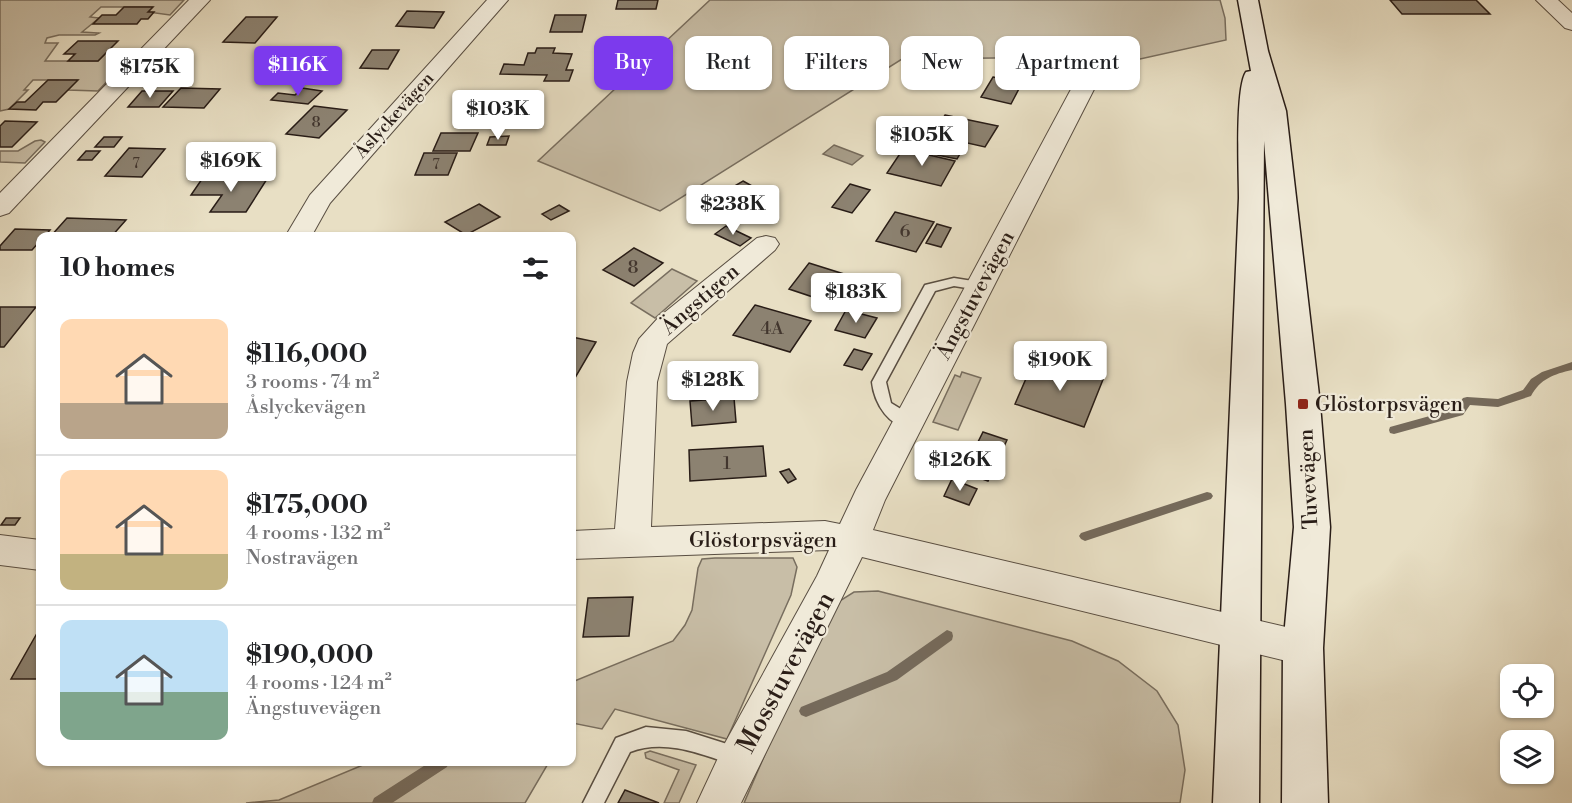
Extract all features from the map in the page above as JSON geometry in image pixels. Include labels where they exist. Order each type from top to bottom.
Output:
[{"type":"main road","name":"Tuvevägen","points":[[1248,0],[1257,51],[1274,111],[1304,415],[1312,527],[1303,648],[1305,803]]},
{"type":"main road","name":"Tuvevägen","points":[[1236,803],[1252,198],[1252,106],[1257,51]]},
{"type":"street","points":[[0,208],[200,0]]},
{"type":"street","name":"Åslyckevägen","points":[[301,232],[319,200],[498,0]]},
{"type":"street","points":[[1545,0],[1572,24]]},
{"type":"street","name":"Ängstuvevägen","points":[[850,540],[909,421],[1082,90]]},
{"type":"street","name":"Ängstigen","points":[[632,542],[642,382],[648,353],[654,339],[766,244]]},
{"type":"street","name":"Glöstorpsvägen","points":[[576,544],[825,536],[920,554],[1303,648]]},
{"type":"street","name":"Mosstuvevägen","points":[[719,803],[740,757],[832,582],[850,540]]},
{"type":"street","points":[[0,550],[36,554]]},
{"type":"lane","points":[[909,421],[889,413],[880,398],[879,382],[930,288],[944,281],[958,281],[980,286]]},
{"type":"lane","points":[[593,803],[623,745],[646,736],[686,740],[740,757]]},
{"type":"shaded area","points":[[0,0],[184,0],[170,15],[148,12],[152,7],[101,7],[90,17],[99,18],[82,32],[99,33],[59,35],[47,38],[45,43],[58,43],[45,61],[98,61],[106,53],[133,54],[98,91],[68,90],[77,80],[33,80],[24,90],[28,90],[9,109],[0,111]]},
{"type":"shaded area","points":[[710,0],[1220,0],[1225,18],[1226,40],[1140,59],[1140,36],[995,36],[995,58],[983,58],[983,36],[901,36],[901,60],[889,67],[889,36],[784,36],[784,90],[853,90],[660,211],[538,161],[614,90],[673,90],[672,36]]},
{"type":"shaded area","points":[[41,140],[45,142],[25,163],[0,162],[0,151],[18,151]]},
{"type":"shaded area","points":[[834,145],[863,156],[852,165],[823,154]]},
{"type":"shaded area","points":[[672,269],[697,281],[655,318],[631,303]]},
{"type":"shaded area","points":[[962,372],[981,378],[958,430],[933,422],[955,375],[960,377]]},
{"type":"shaded area","points":[[793,558],[797,567],[791,595],[727,739],[615,709],[602,729],[576,724],[576,680],[673,641],[685,625],[692,610],[698,568],[702,559]]},
{"type":"shaded area","points":[[878,591],[1072,641],[1118,661],[1157,691],[1178,725],[1185,770],[1180,803],[744,803],[810,650],[838,602],[854,592]]},
{"type":"shaded area","points":[[650,751],[696,765],[679,803],[664,803],[679,770],[646,758],[645,753]]},
{"type":"shaded area","points":[[360,766],[547,766],[525,803],[246,803],[279,800]]},
{"type":"building","points":[[618,0],[658,0],[656,9],[616,9]]},
{"type":"building","points":[[1390,0],[1476,0],[1490,14],[1402,14]]},
{"type":"building","points":[[124,7],[153,7],[148,12],[154,12],[148,19],[141,19],[137,24],[93,24],[102,15],[116,15]]},
{"type":"building","points":[[407,11],[444,12],[434,28],[396,26]]},
{"type":"building","points":[[555,15],[586,15],[582,32],[550,32]]},
{"type":"building","points":[[246,17],[277,17],[255,43],[223,42]]},
{"type":"building","points":[[78,41],[118,41],[98,61],[68,61],[75,54],[64,54]]},
{"type":"building","points":[[537,48],[555,48],[553,53],[572,54],[566,70],[573,70],[569,81],[544,81],[547,75],[500,74],[504,64],[524,65],[528,53],[535,53]]},
{"type":"building","points":[[372,50],[399,50],[388,69],[360,68]]},
{"type":"building","points":[[145,73],[169,73],[158,85],[133,85]]},
{"type":"building","points":[[993,77],[995,77],[995,90],[1018,90],[1011,104],[981,97]]},
{"type":"building","points":[[48,80],[78,80],[56,102],[43,102],[36,110],[9,109],[17,102],[25,102]]},
{"type":"building","points":[[181,88],[220,89],[204,108],[163,107]]},
{"type":"building","points":[[302,88],[322,91],[308,104],[271,100],[278,93],[295,95]]},
{"type":"building","points":[[142,91],[173,91],[159,107],[128,107]]},
{"type":"building","points":[[496,93],[532,93],[523,117],[486,116]]},
{"type":"building","points":[[314,106],[347,110],[319,138],[286,134]]},
{"type":"building","points":[[945,115],[998,126],[985,147],[932,135]]},
{"type":"building","points":[[5,121],[37,122],[12,147],[0,147],[0,126]]},
{"type":"building","points":[[441,133],[478,133],[470,151],[433,151]]},
{"type":"building","points":[[509,136],[506,145],[487,145],[490,137]]},
{"type":"building","points":[[104,137],[122,137],[114,147],[95,147]]},
{"type":"building","points":[[930,138],[965,145],[957,159],[922,152]]},
{"type":"building","points":[[129,148],[165,149],[142,177],[105,176]]},
{"type":"building","points":[[903,149],[955,161],[941,186],[887,173]]},
{"type":"building","points":[[86,151],[100,151],[92,160],[78,160]]},
{"type":"building","points":[[424,153],[457,153],[448,175],[415,175]]},
{"type":"building","points":[[202,179],[267,179],[246,212],[210,212],[222,195],[191,195]]},
{"type":"building","points":[[743,181],[772,197],[743,215],[714,198]]},
{"type":"building","points":[[850,184],[870,190],[852,213],[832,207]]},
{"type":"building","points":[[479,204],[500,217],[472,232],[461,232],[445,222]]},
{"type":"building","points":[[559,205],[569,211],[551,220],[542,214]]},
{"type":"building","points":[[895,212],[934,222],[916,252],[876,241]]},
{"type":"building","points":[[67,218],[126,220],[115,232],[54,232]]},
{"type":"building","points":[[937,224],[951,228],[941,247],[926,243]]},
{"type":"building","points":[[726,226],[751,238],[740,246],[715,234]]},
{"type":"building","points":[[15,229],[50,230],[36,232],[36,246],[32,250],[0,250],[0,246]]},
{"type":"building","points":[[634,248],[663,263],[634,286],[603,270]]},
{"type":"building","points":[[809,263],[863,280],[843,307],[789,289]]},
{"type":"building","points":[[755,305],[811,321],[790,352],[733,335]]},
{"type":"building","points":[[0,307],[36,307],[4,347],[0,347]]},
{"type":"building","points":[[846,310],[877,318],[865,338],[835,330]]},
{"type":"building","points":[[576,338],[596,342],[576,376]]},
{"type":"building","points":[[854,349],[872,354],[862,370],[844,365]]},
{"type":"building","points":[[1035,358],[1104,377],[1084,427],[1015,404]]},
{"type":"building","points":[[734,398],[736,422],[692,426],[690,401]]},
{"type":"building","points":[[983,432],[1007,440],[988,481],[963,472]]},
{"type":"building","points":[[763,446],[766,476],[690,481],[689,450]]},
{"type":"building","points":[[789,469],[796,479],[788,483],[780,472]]},
{"type":"building","points":[[952,479],[977,489],[969,505],[944,496]]},
{"type":"building","points":[[6,518],[20,518],[15,525],[1,525]]},
{"type":"building","points":[[633,597],[629,636],[583,637],[588,598]]},
{"type":"building","points":[[36,635],[36,679],[11,679]]},
{"type":"building","points":[[625,790],[659,803],[618,803]]},
{"type":"waterway","points":[[1394,430],[1459,412],[1467,401],[1498,403],[1527,393],[1534,382],[1540,378],[1572,366]]},
{"type":"waterway","points":[[1085,536],[1207,496]]},
{"type":"waterway","points":[[806,711],[892,676],[947,636]]},
{"type":"waterway","points":[[379,803],[436,766]]},
{"type":"place","name":"Glöstorpsvägen","points":[[1303,404]]}]
